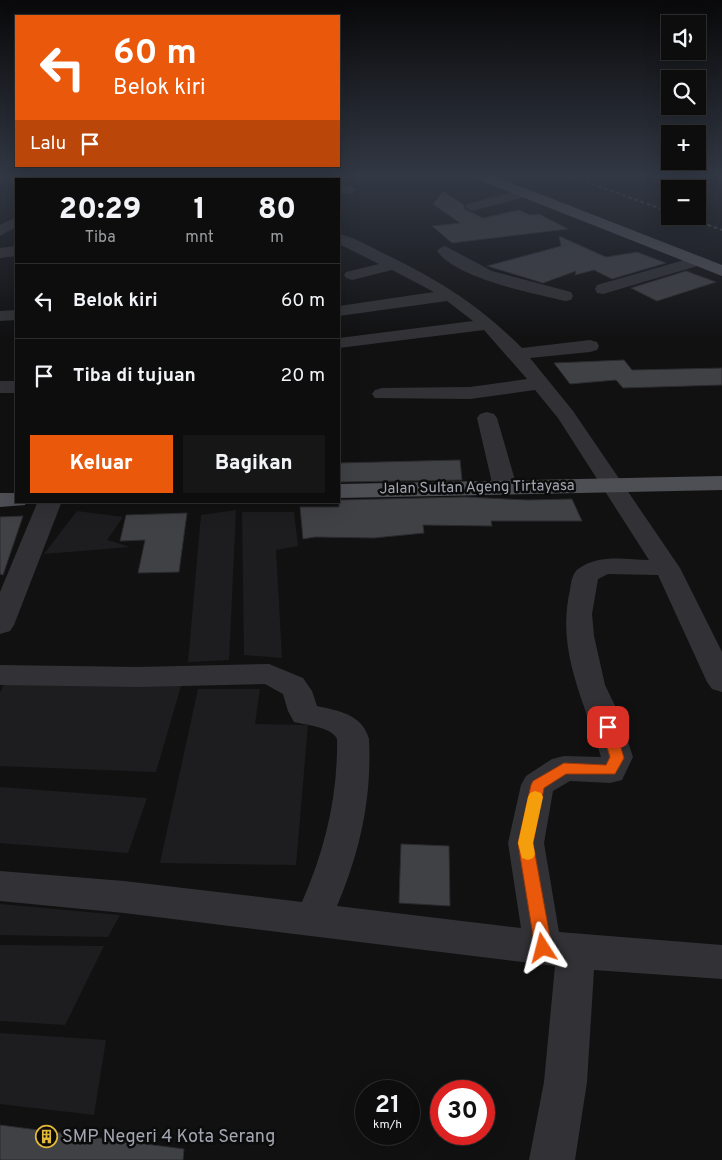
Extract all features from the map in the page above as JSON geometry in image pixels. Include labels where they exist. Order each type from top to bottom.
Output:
[{"type":"main road","points":[[616,229],[722,271]]},
{"type":"main road","name":"Jalan Sultan Ageng Tirtayasa","points":[[340,491],[722,483]]},
{"type":"main road","points":[[0,500],[15,500]]},
{"type":"street","points":[[340,239],[450,295],[488,324],[517,354],[566,415],[668,568],[712,642],[722,682]]},
{"type":"street","points":[[0,253],[15,251]]},
{"type":"street","points":[[445,251],[465,264],[498,278],[565,296]]},
{"type":"street","points":[[347,259],[370,254]]},
{"type":"street","points":[[603,288],[698,261]]},
{"type":"street","points":[[416,276],[465,264]]},
{"type":"street","points":[[352,275],[394,265]]},
{"type":"street","points":[[340,311],[450,295]]},
{"type":"street","points":[[0,316],[15,316]]},
{"type":"street","points":[[340,342],[488,324]]},
{"type":"street","points":[[517,354],[590,346]]},
{"type":"street","points":[[382,394],[470,393],[541,383]]},
{"type":"street","points":[[0,387],[15,388]]},
{"type":"street","points":[[487,418],[505,487]]},
{"type":"street","points":[[0,625],[49,503]]},
{"type":"street","points":[[552,1160],[563,1106],[571,1046],[559,950],[526,843],[538,785],[564,768],[610,771],[618,758],[603,712],[590,685],[580,636],[578,614],[586,575],[603,566],[668,568]]},
{"type":"street","points":[[0,675],[138,677],[269,674],[288,683],[297,690],[301,707],[305,714],[343,723],[352,732],[355,744],[341,849],[312,921]]},
{"type":"street","points":[[0,886],[124,897],[559,950],[722,962]]},
{"type":"shaded area","points":[[236,510],[229,660],[188,662],[201,515]]},
{"type":"shaded area","points":[[77,511],[123,517],[107,540],[130,547],[44,554]]},
{"type":"shaded area","points":[[242,512],[294,512],[298,546],[276,550],[282,658],[244,655]]},
{"type":"shaded area","points":[[6,680],[181,686],[156,772],[0,766],[0,693]]},
{"type":"shaded area","points":[[198,689],[260,689],[255,724],[308,725],[296,865],[160,863]]},
{"type":"shaded area","points":[[0,787],[147,798],[128,853],[0,843]]},
{"type":"shaded area","points":[[0,904],[120,915],[108,937],[0,935]]},
{"type":"shaded area","points":[[0,945],[104,946],[65,1025],[0,1021]]},
{"type":"shaded area","points":[[0,1033],[106,1040],[94,1115],[0,1104]]},
{"type":"building","points":[[436,229],[567,229],[452,243]]},
{"type":"building","points":[[559,236],[606,257],[637,252],[666,263],[612,279],[594,270],[575,275],[576,271],[543,283],[487,266],[561,246]]},
{"type":"building","points":[[686,271],[716,282],[657,301],[631,288]]},
{"type":"building","points":[[624,360],[632,370],[722,368],[722,385],[623,388],[616,380],[570,384],[554,363]]},
{"type":"building","points":[[460,460],[462,480],[340,482],[340,463]]},
{"type":"building","points":[[465,497],[528,500],[572,499],[582,521],[491,521],[492,526],[423,525],[424,533],[374,538],[315,537],[303,539],[300,507],[339,507],[340,500]]},
{"type":"building","points":[[187,513],[179,572],[138,573],[145,540],[120,541],[126,515]]},
{"type":"building","points":[[23,516],[3,575],[0,574],[0,517]]},
{"type":"building","points":[[401,844],[449,846],[450,906],[399,903]]},
{"type":"building","name":"SMP Negeri 4 Kota Serang","points":[[0,1125],[184,1149],[183,1160],[0,1160]]},
{"type":"slow traffic","points":[[528,854],[526,843],[535,797]]},
{"type":"place","name":"SMP Negeri 4 Kota Serang","points":[[46,1137]]},
{"type":"route","points":[[543,948],[526,843],[538,785],[564,768],[610,771],[618,758],[608,727]]}]
